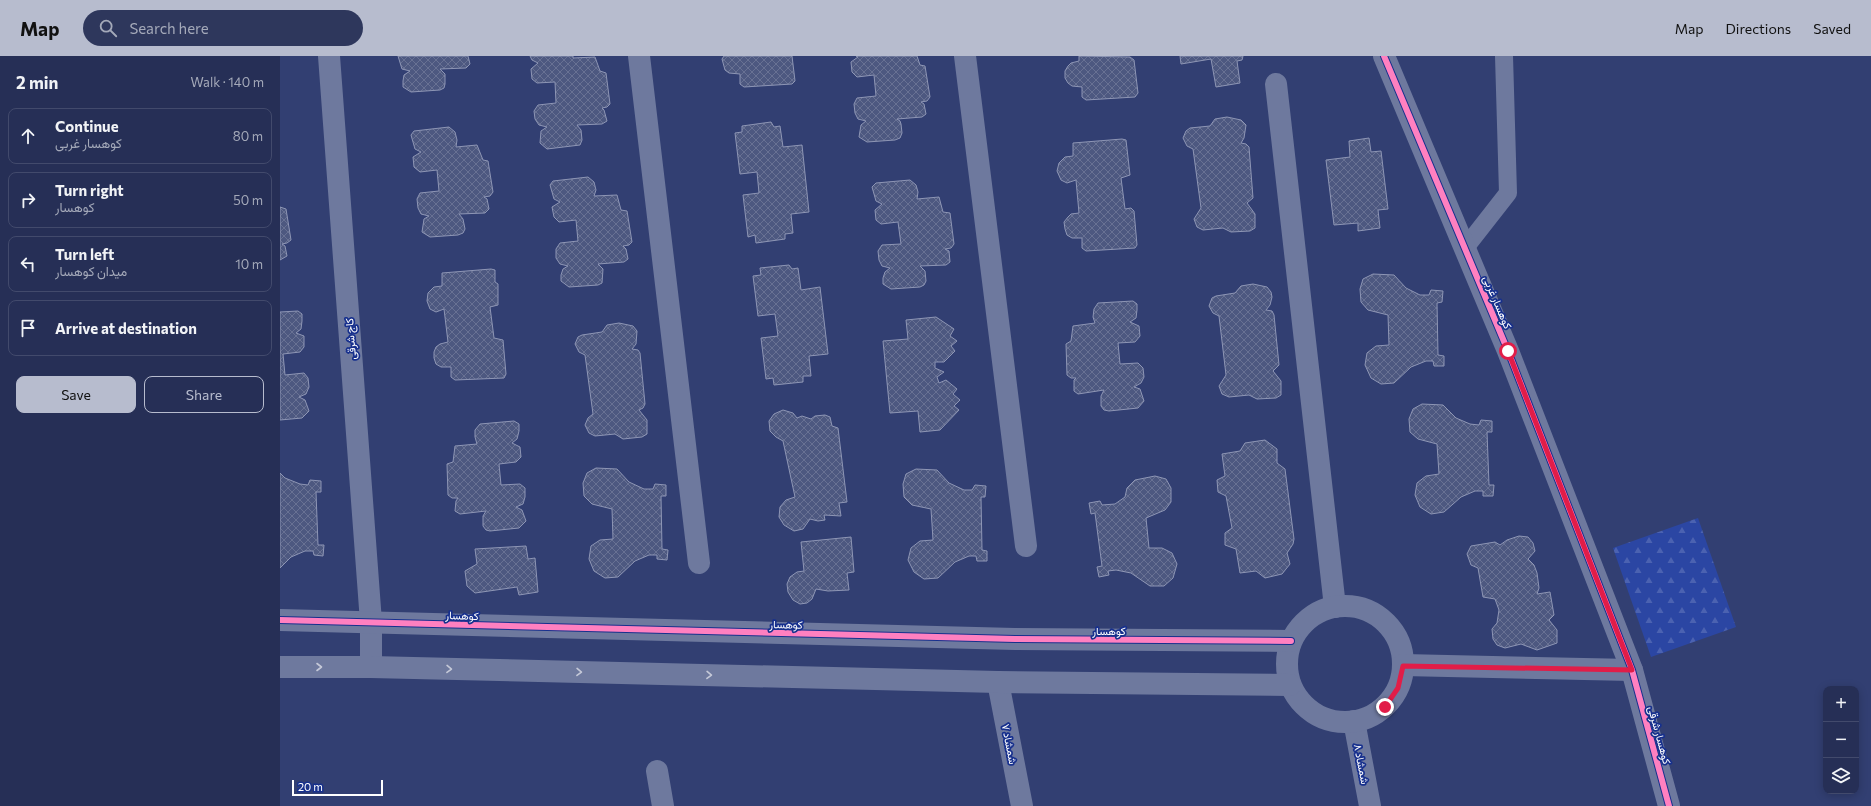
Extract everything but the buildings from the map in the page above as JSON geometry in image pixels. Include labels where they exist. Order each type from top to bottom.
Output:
[{"type":"street","name":"کاج شرقی","points":[[330,56],[371,622],[371,667]]},
{"type":"street","points":[[638,56],[699,563]]},
{"type":"street","points":[[965,56],[1026,546]]},
{"type":"street","name":"کوهسار غربی","points":[[1384,56],[1508,351],[1632,670]]},
{"type":"street","points":[[1276,84],[1335,607]]},
{"type":"street","points":[[1346,605],[1368,610],[1387,623],[1399,643],[1403,666],[1398,688],[1385,707],[1366,719],[1344,723],[1321,718],[1302,705],[1290,685],[1286,663],[1291,641],[1304,622],[1323,610],[1335,607],[1346,605]]},
{"type":"street","name":"کوهسار","points":[[280,620],[1015,639],[1291,641]]},
{"type":"street","points":[[280,666],[998,682],[1290,685]]},
{"type":"street","points":[[1403,666],[1632,670]]},
{"type":"street","name":"کوهسار شرقی","points":[[1632,670],[1669,806]]},
{"type":"street","name":"شمشاد ۷","points":[[998,682],[1022,806]]},
{"type":"street","name":"شمشاد ۸","points":[[1354,721],[1370,806]]},
{"type":"street","points":[[657,771],[663,806]]},
{"type":"lane","points":[[1465,248],[1508,193],[1504,56]]},
{"type":"green space","points":[[1698,518],[1736,627],[1651,657],[1613,548]]},
{"type":"cycle path","points":[[1384,56],[1508,351],[1632,670],[1669,806]]},
{"type":"cycle path","points":[[280,620],[1015,639],[1291,641]]},
{"type":"route","points":[[1385,707],[1398,688],[1403,666],[1632,670],[1508,351]]}]
